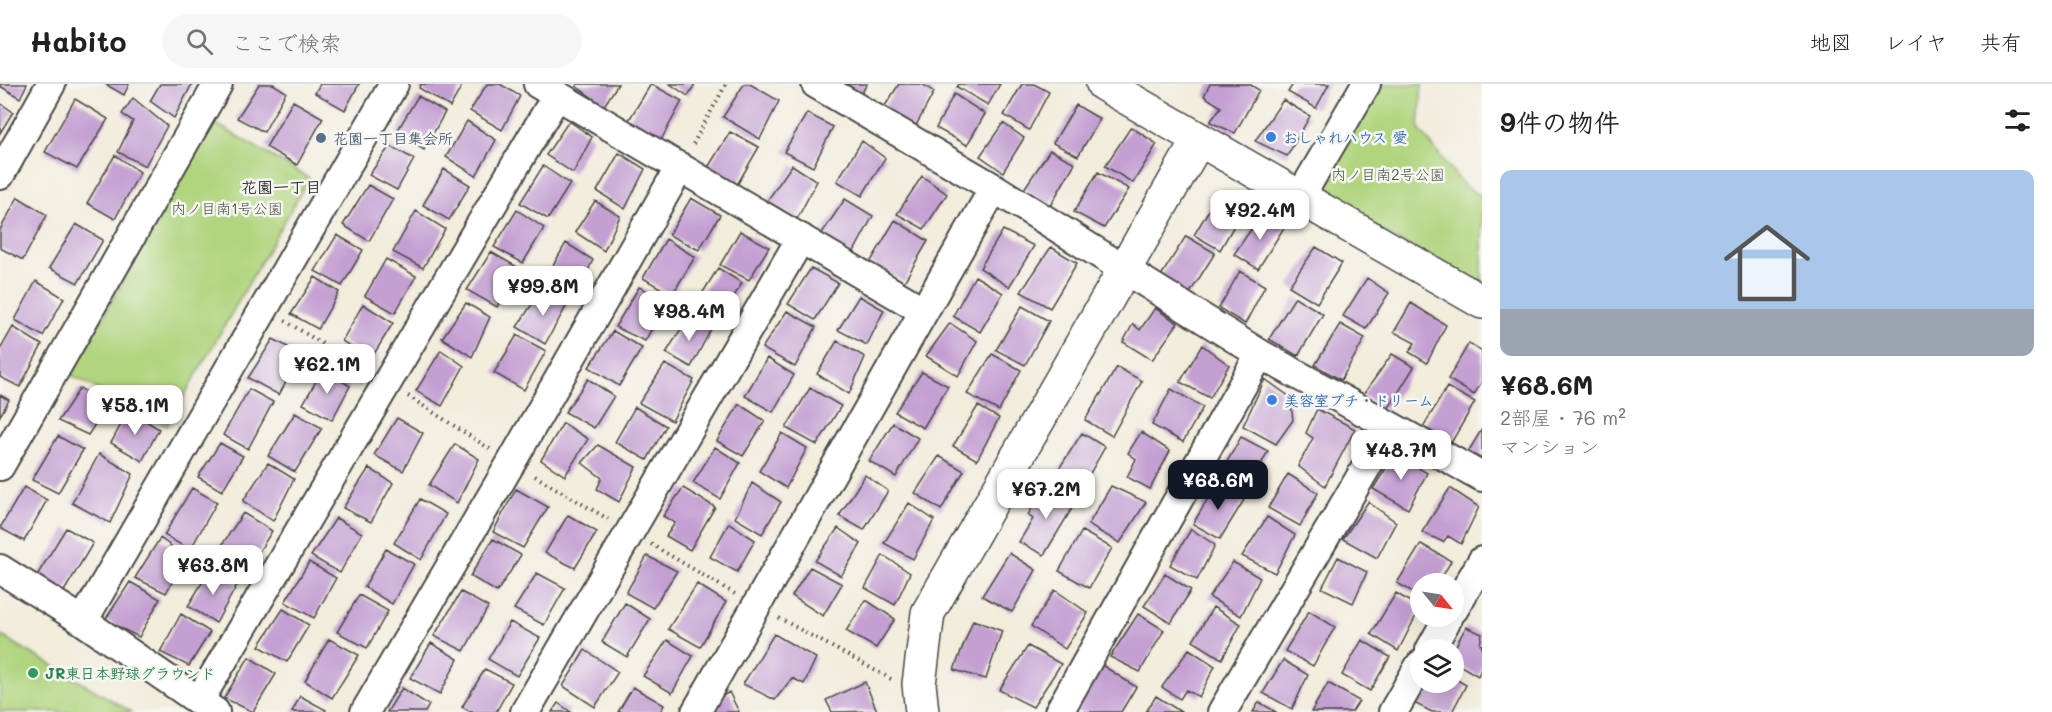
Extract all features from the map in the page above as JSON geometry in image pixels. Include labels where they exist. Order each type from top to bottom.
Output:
[{"type":"street","points":[[0,176],[51,84]]},
{"type":"street","points":[[0,466],[218,84]]},
{"type":"street","points":[[83,621],[394,84]]},
{"type":"street","points":[[816,84],[994,188],[1260,354],[1482,477]]},
{"type":"street","points":[[1103,84],[1482,302]]},
{"type":"street","points":[[1300,197],[1366,84]]},
{"type":"street","points":[[0,569],[83,621],[207,706],[548,90],[924,311]]},
{"type":"street","points":[[922,712],[919,684],[928,613],[1199,139]]},
{"type":"street","points":[[365,712],[511,463],[680,167]]},
{"type":"street","points":[[696,712],[994,188]]},
{"type":"street","points":[[525,712],[801,238]]},
{"type":"street","points":[[1059,712],[1260,354]]},
{"type":"street","points":[[1222,712],[1390,427]]},
{"type":"street","points":[[1464,592],[1482,561]]},
{"type":"street","points":[[1393,712],[1410,682]]},
{"type":"path","points":[[680,167],[726,84]]},
{"type":"path","points":[[264,309],[387,383],[511,463],[757,606],[896,682]]},
{"type":"green space","name":"内ノ目南2号公園","points":[[1376,84],[1422,84],[1419,129],[1465,187],[1482,196],[1482,289],[1319,194]]},
{"type":"green space","name":"内ノ目南1号公園","points":[[211,121],[309,178],[167,426],[71,375]]},
{"type":"green space","name":"JR東日本野球グラウンド","points":[[0,635],[132,712],[0,712]]},
{"type":"building","points":[[0,84],[27,84],[20,98]]},
{"type":"building","points":[[105,84],[129,84],[124,95]]},
{"type":"building","points":[[160,84],[192,84],[174,118],[150,101]]},
{"type":"building","points":[[259,84],[273,84],[286,92],[264,132],[237,118]]},
{"type":"building","points":[[320,84],[359,84],[345,110],[315,93]]},
{"type":"building","points":[[421,84],[463,84],[450,107],[419,88]]},
{"type":"building","points":[[487,84],[500,84],[520,96],[502,130],[470,111]]},
{"type":"building","points":[[578,84],[618,84],[604,106],[576,86]]},
{"type":"building","points":[[651,84],[682,101],[660,142],[627,123]]},
{"type":"building","points":[[670,84],[695,84],[688,96]]},
{"type":"building","points":[[744,84],[750,84],[779,101],[760,139],[723,117]]},
{"type":"building","points":[[838,84],[867,84],[860,96]]},
{"type":"building","points":[[899,84],[922,84],[934,92],[912,133],[881,112]]},
{"type":"building","points":[[959,84],[1000,84],[988,105],[957,87]]},
{"type":"building","points":[[1022,84],[1034,84],[1049,92],[1029,130],[1004,115]]},
{"type":"building","points":[[1210,84],[1249,84],[1259,90],[1235,133],[1210,122],[1221,107],[1204,96]]},
{"type":"building","points":[[1293,84],[1329,84],[1316,108],[1288,92]]},
{"type":"building","points":[[954,94],[985,114],[967,145],[936,128]]},
{"type":"building","points":[[418,96],[445,112],[424,150],[396,133]]},
{"type":"building","points":[[133,98],[167,126],[145,166],[118,152],[133,121],[122,114]]},
{"type":"building","points":[[75,99],[108,119],[77,169],[45,152]]},
{"type":"building","points":[[1283,100],[1310,116],[1287,156],[1255,141]]},
{"type":"building","points":[[293,101],[323,118],[297,165],[266,147]]},
{"type":"building","points":[[0,103],[13,112],[0,133]]},
{"type":"building","points":[[1076,105],[1100,119],[1078,156],[1053,143]]},
{"type":"building","points":[[807,113],[833,127],[813,167],[784,152]]},
{"type":"building","points":[[467,121],[496,140],[476,176],[446,157]]},
{"type":"building","points":[[569,121],[592,137],[573,173],[546,155]]},
{"type":"building","points":[[1003,123],[1024,138],[1003,172],[980,156]]},
{"type":"building","points":[[1131,127],[1157,144],[1133,183],[1105,166]]},
{"type":"building","points":[[730,132],[759,147],[737,185],[707,169]]},
{"type":"building","points":[[862,141],[885,158],[862,196],[837,181]]},
{"type":"building","points":[[390,146],[414,159],[397,190],[369,175]]},
{"type":"building","points":[[1050,150],[1075,163],[1050,206],[1024,189]]},
{"type":"building","points":[[619,153],[645,169],[625,209],[597,191]]},
{"type":"building","points":[[115,155],[140,172],[115,219],[87,203]]},
{"type":"building","points":[[792,165],[817,181],[797,219],[767,201]]},
{"type":"building","points":[[543,166],[570,184],[548,219],[520,203]]},
{"type":"building","points":[[444,169],[470,185],[449,220],[423,205]]},
{"type":"building","points":[[1098,172],[1129,189],[1104,228],[1074,212]]},
{"type":"building","points":[[922,176],[947,194],[924,229],[897,214]]},
{"type":"building","points":[[368,185],[393,199],[369,241],[343,225]]},
{"type":"building","points":[[1220,191],[1246,205],[1220,250],[1194,235]]},
{"type":"building","points":[[18,197],[47,215],[23,260],[0,248],[0,230]]},
{"type":"building","points":[[691,198],[720,215],[699,250],[669,235]]},
{"type":"building","points":[[845,199],[873,216],[852,255],[820,236]]},
{"type":"building","points":[[595,201],[620,216],[604,251],[575,232]]},
{"type":"building","points":[[517,210],[544,228],[523,263],[494,247]]},
{"type":"building","points":[[416,211],[445,229],[423,268],[393,252]]},
{"type":"building","points":[[1263,212],[1285,226],[1258,269],[1234,254]]},
{"type":"building","points":[[895,220],[928,241],[904,282],[870,263]]},
{"type":"building","points":[[76,224],[103,240],[78,283],[49,268]]},
{"type":"building","points":[[1003,230],[1034,246],[1009,287],[980,268]]},
{"type":"building","points":[[740,231],[769,247],[749,280],[720,265]]},
{"type":"building","points":[[337,235],[363,250],[342,286],[315,271]]},
{"type":"building","points":[[1186,236],[1215,253],[1188,296],[1159,279]]},
{"type":"building","points":[[666,239],[695,257],[672,295],[643,278]]},
{"type":"building","points":[[566,243],[593,260],[575,297],[544,281]]},
{"type":"building","points":[[1051,247],[1077,263],[1050,308],[1021,292]]},
{"type":"building","points":[[1316,247],[1342,263],[1317,303],[1289,286]]},
{"type":"building","points":[[491,252],[517,267],[497,307],[467,290]]},
{"type":"building","points":[[386,259],[416,276],[395,313],[365,296]]},
{"type":"building","points":[[718,268],[742,283],[718,323],[692,310]]},
{"type":"building","points":[[811,268],[838,283],[815,320],[788,304]]},
{"type":"building","points":[[1240,271],[1265,286],[1245,324],[1219,308]]},
{"type":"building","points":[[975,276],[1003,293],[980,332],[953,316]]},
{"type":"building","points":[[315,277],[339,292],[318,329],[291,314]]},
{"type":"building","points":[[1367,278],[1389,293],[1366,329],[1343,316]]},
{"type":"building","points":[[36,281],[64,298],[43,336],[15,320]]},
{"type":"building","points":[[639,287],[667,301],[645,341],[615,327]]},
{"type":"building","points":[[542,289],[567,305],[545,344],[517,327]]},
{"type":"building","points":[[859,296],[884,310],[867,345],[838,330]]},
{"type":"building","points":[[1295,297],[1323,314],[1298,356],[1269,339]]},
{"type":"building","points":[[466,303],[490,317],[472,357],[442,338]]},
{"type":"building","points":[[1411,303],[1446,325],[1427,363],[1409,352],[1415,343],[1394,332]]},
{"type":"building","points":[[363,304],[393,323],[371,359],[342,341]]},
{"type":"building","points":[[1022,306],[1049,321],[1025,365],[996,350]]},
{"type":"building","points":[[1155,308],[1178,323],[1152,360],[1123,342],[1133,324],[1140,330]]},
{"type":"building","points":[[787,311],[816,327],[795,367],[762,348]]},
{"type":"building","points":[[689,316],[711,329],[691,367],[666,353]]},
{"type":"building","points":[[950,323],[977,341],[958,376],[926,356]]},
{"type":"building","points":[[1340,324],[1365,338],[1341,380],[1315,365]]},
{"type":"building","points":[[13,327],[42,345],[20,387],[0,377],[0,350]]},
{"type":"building","points":[[613,331],[642,348],[619,386],[589,367]]},
{"type":"building","points":[[517,335],[546,351],[524,390],[494,373]]},
{"type":"building","points":[[273,339],[301,354],[279,395],[248,378]]},
{"type":"building","points":[[837,341],[865,357],[849,394],[817,374]]},
{"type":"building","points":[[1469,343],[1482,352],[1482,381],[1474,395],[1448,379]]},
{"type":"building","points":[[1202,345],[1229,365],[1210,398],[1180,382]]},
{"type":"building","points":[[441,350],[464,366],[442,406],[416,391]]},
{"type":"building","points":[[992,354],[1021,370],[999,411],[967,394]]},
{"type":"building","points":[[1392,354],[1414,367],[1387,411],[1363,395]]},
{"type":"building","points":[[767,358],[794,375],[773,412],[745,396]]},
{"type":"building","points":[[665,364],[694,380],[672,421],[639,403]]},
{"type":"building","points":[[1117,367],[1142,381],[1112,436],[1085,420]]},
{"type":"building","points":[[323,369],[350,386],[332,420],[303,404]]},
{"type":"building","points":[[922,372],[948,386],[923,428],[895,412]]},
{"type":"building","points":[[588,379],[614,396],[594,428],[565,412]]},
{"type":"building","points":[[1265,379],[1290,397],[1293,420],[1276,444],[1243,426]]},
{"type":"building","points":[[1447,387],[1475,402],[1451,443],[1423,427]]},
{"type":"building","points":[[80,388],[107,406],[88,435],[58,421]]},
{"type":"building","points":[[810,388],[841,406],[817,445],[786,428]]},
{"type":"building","points":[[249,389],[273,402],[248,449],[223,435]]},
{"type":"building","points":[[1171,389],[1203,407],[1183,442],[1152,425]]},
{"type":"building","points":[[0,395],[9,400],[0,416]]},
{"type":"building","points":[[739,404],[765,421],[743,456],[717,441]]},
{"type":"building","points":[[978,406],[999,418],[977,460],[953,446]]},
{"type":"building","points":[[635,407],[666,426],[647,460],[615,442]]},
{"type":"building","points":[[1317,409],[1355,429],[1325,486],[1298,466],[1313,438],[1306,433]]},
{"type":"building","points":[[129,410],[159,429],[142,461],[111,443]]},
{"type":"building","points":[[295,413],[322,428],[295,472],[268,456]]},
{"type":"building","points":[[397,418],[423,433],[403,471],[374,455]]},
{"type":"building","points":[[563,423],[588,439],[565,476],[541,460]]},
{"type":"building","points":[[893,423],[918,438],[896,477],[869,461]]},
{"type":"building","points":[[1482,429],[1482,459],[1468,452]]},
{"type":"building","points":[[1141,432],[1170,451],[1150,489],[1127,477],[1136,459],[1128,453]]},
{"type":"building","points":[[782,433],[807,448],[786,488],[759,471]]},
{"type":"building","points":[[1082,433],[1105,447],[1077,496],[1051,481]]},
{"type":"building","points":[[58,436],[83,450],[58,493],[32,480]]},
{"type":"building","points":[[1241,437],[1268,451],[1247,491],[1219,476]]},
{"type":"building","points":[[220,443],[243,456],[222,491],[198,477]]},
{"type":"building","points":[[455,444],[479,459],[457,503],[429,485]]},
{"type":"building","points":[[598,445],[636,467],[619,502],[597,489],[602,478],[582,463]]},
{"type":"building","points":[[715,447],[740,463],[720,499],[693,483]]},
{"type":"building","points":[[99,454],[133,474],[110,523],[72,503]]},
{"type":"building","points":[[1395,454],[1427,473],[1408,509],[1373,489]]},
{"type":"building","points":[[939,456],[964,471],[941,510],[915,493]]},
{"type":"building","points":[[268,463],[294,479],[273,521],[243,501]]},
{"type":"building","points":[[369,468],[393,483],[371,522],[343,508]]},
{"type":"building","points":[[1288,474],[1318,493],[1300,526],[1268,508]]},
{"type":"building","points":[[865,475],[888,491],[864,530],[839,516]]},
{"type":"building","points":[[752,483],[781,502],[762,534],[735,518]]},
{"type":"building","points":[[1217,483],[1244,500],[1220,539],[1193,524]]},
{"type":"building","points":[[1046,484],[1074,505],[1044,555],[1019,542],[1033,519],[1028,515]]},
{"type":"building","points":[[1111,486],[1146,502],[1120,543],[1088,525]]},
{"type":"building","points":[[24,487],[47,500],[24,541],[0,528]]},
{"type":"building","points":[[192,488],[217,502],[190,550],[164,535]]},
{"type":"building","points":[[683,488],[715,507],[690,550],[666,536],[675,523],[663,516]]},
{"type":"building","points":[[1450,488],[1479,507],[1461,544],[1448,536],[1443,542],[1422,532]]},
{"type":"building","points":[[516,489],[548,507],[523,548],[493,532]]},
{"type":"building","points":[[420,499],[446,514],[421,560],[394,543]]},
{"type":"building","points":[[1368,502],[1396,522],[1377,558],[1343,539]]},
{"type":"building","points":[[909,503],[934,520],[913,559],[884,543]]},
{"type":"building","points":[[243,513],[272,531],[245,574],[216,554]]},
{"type":"building","points":[[568,515],[597,532],[575,568],[545,553]]},
{"type":"building","points":[[1267,517],[1295,535],[1275,573],[1242,556]]},
{"type":"building","points":[[336,518],[362,533],[340,573],[311,556]]},
{"type":"building","points":[[729,523],[755,540],[737,572],[710,557]]},
{"type":"building","points":[[66,528],[93,543],[63,593],[36,577]]},
{"type":"building","points":[[838,528],[861,544],[841,576],[815,561]]},
{"type":"building","points":[[1191,529],[1215,545],[1197,580],[1170,565]]},
{"type":"building","points":[[1082,531],[1112,548],[1089,588],[1059,571]]},
{"type":"building","points":[[160,538],[186,557],[166,593],[135,578]]},
{"type":"building","points":[[493,539],[521,555],[497,592],[470,576]]},
{"type":"building","points":[[1421,544],[1451,561],[1444,573],[1410,573],[1410,590],[1397,583]]},
{"type":"building","points":[[386,549],[414,564],[392,604],[364,587]]},
{"type":"building","points":[[1009,553],[1036,570],[1012,612],[982,596]]},
{"type":"building","points":[[883,555],[910,573],[895,605],[865,588]]},
{"type":"building","points":[[647,556],[677,571],[653,608],[626,593]]},
{"type":"building","points":[[1338,557],[1367,572],[1353,603],[1322,588]]},
{"type":"building","points":[[309,562],[336,578],[314,618],[285,602]]},
{"type":"building","points":[[1233,562],[1260,578],[1241,616],[1209,597]]},
{"type":"building","points":[[810,567],[842,584],[823,616],[792,596]]},
{"type":"building","points":[[211,568],[237,585],[216,623],[188,606]]},
{"type":"building","points":[[537,573],[565,588],[544,625],[514,609]]},
{"type":"building","points":[[1165,574],[1191,590],[1171,623],[1144,606]]},
{"type":"building","points":[[130,582],[160,599],[139,637],[105,620]]},
{"type":"building","points":[[697,584],[726,602],[700,647],[668,629]]},
{"type":"building","points":[[1055,590],[1088,613],[1065,649],[1031,626]]},
{"type":"building","points":[[461,592],[488,607],[464,651],[434,636]]},
{"type":"building","points":[[1396,593],[1410,602],[1410,627],[1398,651],[1371,634]]},
{"type":"building","points":[[359,595],[388,611],[367,648],[337,632]]},
{"type":"building","points":[[866,600],[895,619],[876,648],[846,631]]},
{"type":"building","points":[[625,603],[650,619],[627,657],[602,642]]},
{"type":"building","points":[[1213,607],[1241,624],[1222,659],[1193,641]]},
{"type":"building","points":[[283,609],[309,625],[287,662],[259,646]]},
{"type":"building","points":[[1309,611],[1335,627],[1313,666],[1285,651]]},
{"type":"building","points":[[181,614],[210,632],[189,666],[160,652]]},
{"type":"building","points":[[1138,614],[1164,630],[1140,672],[1110,657]]},
{"type":"building","points":[[973,620],[1002,631],[986,679],[954,670]]},
{"type":"building","points":[[510,622],[540,638],[517,676],[488,659]]},
{"type":"building","points":[[1466,627],[1482,634],[1480,644],[1482,645],[1482,667],[1478,676],[1464,668],[1464,639],[1459,639]]},
{"type":"building","points":[[774,634],[816,658],[804,684],[792,678],[775,700],[743,684]]},
{"type":"building","points":[[329,639],[359,655],[332,698],[305,681]]},
{"type":"building","points":[[667,640],[693,656],[672,693],[643,676]]},
{"type":"building","points":[[1362,640],[1390,657],[1370,691],[1342,675]]},
{"type":"building","points":[[431,643],[458,659],[440,694],[410,678]]},
{"type":"building","points":[[1028,646],[1061,664],[1033,707],[999,690]]},
{"type":"building","points":[[1189,649],[1215,666],[1199,697],[1186,690],[1180,699],[1162,687]]},
{"type":"building","points":[[585,650],[618,672],[595,707],[563,686]]},
{"type":"building","points":[[249,657],[276,674],[253,712],[224,698]]},
{"type":"building","points":[[1283,660],[1308,675],[1292,709],[1263,693]]},
{"type":"building","points":[[1102,665],[1136,687],[1121,712],[1080,712],[1074,708]]},
{"type":"building","points":[[485,669],[512,683],[496,712],[471,712],[462,707]]},
{"type":"building","points":[[865,682],[877,711],[832,712],[826,700]]},
{"type":"building","points":[[1328,683],[1359,701],[1352,712],[1311,712]]},
{"type":"building","points":[[633,687],[664,705],[660,712],[618,712]]},
{"type":"building","points":[[402,688],[429,705],[425,712],[387,712]]},
{"type":"building","points":[[729,692],[739,712],[702,712],[704,708]]},
{"type":"building","points":[[1420,693],[1462,693],[1452,712],[1432,712],[1414,703]]},
{"type":"building","points":[[300,696],[326,710],[325,712],[292,712]]},
{"type":"building","points":[[1156,696],[1181,712],[1146,712]]},
{"type":"building","points":[[1259,702],[1276,712],[1253,712]]},
{"type":"building","points":[[558,703],[571,712],[552,712]]},
{"type":"place","name":"おしゃれハウス 愛","points":[[1271,137]]},
{"type":"place","name":"花園一丁目集会所","points":[[321,138]]},
{"type":"place","name":"美容室プチ・ドリーム","points":[[1272,400]]},
{"type":"place","name":"JR東日本野球グラウンド","points":[[33,673]]},
{"type":"district","name":"花園一丁目","points":[[281,186]]}]
